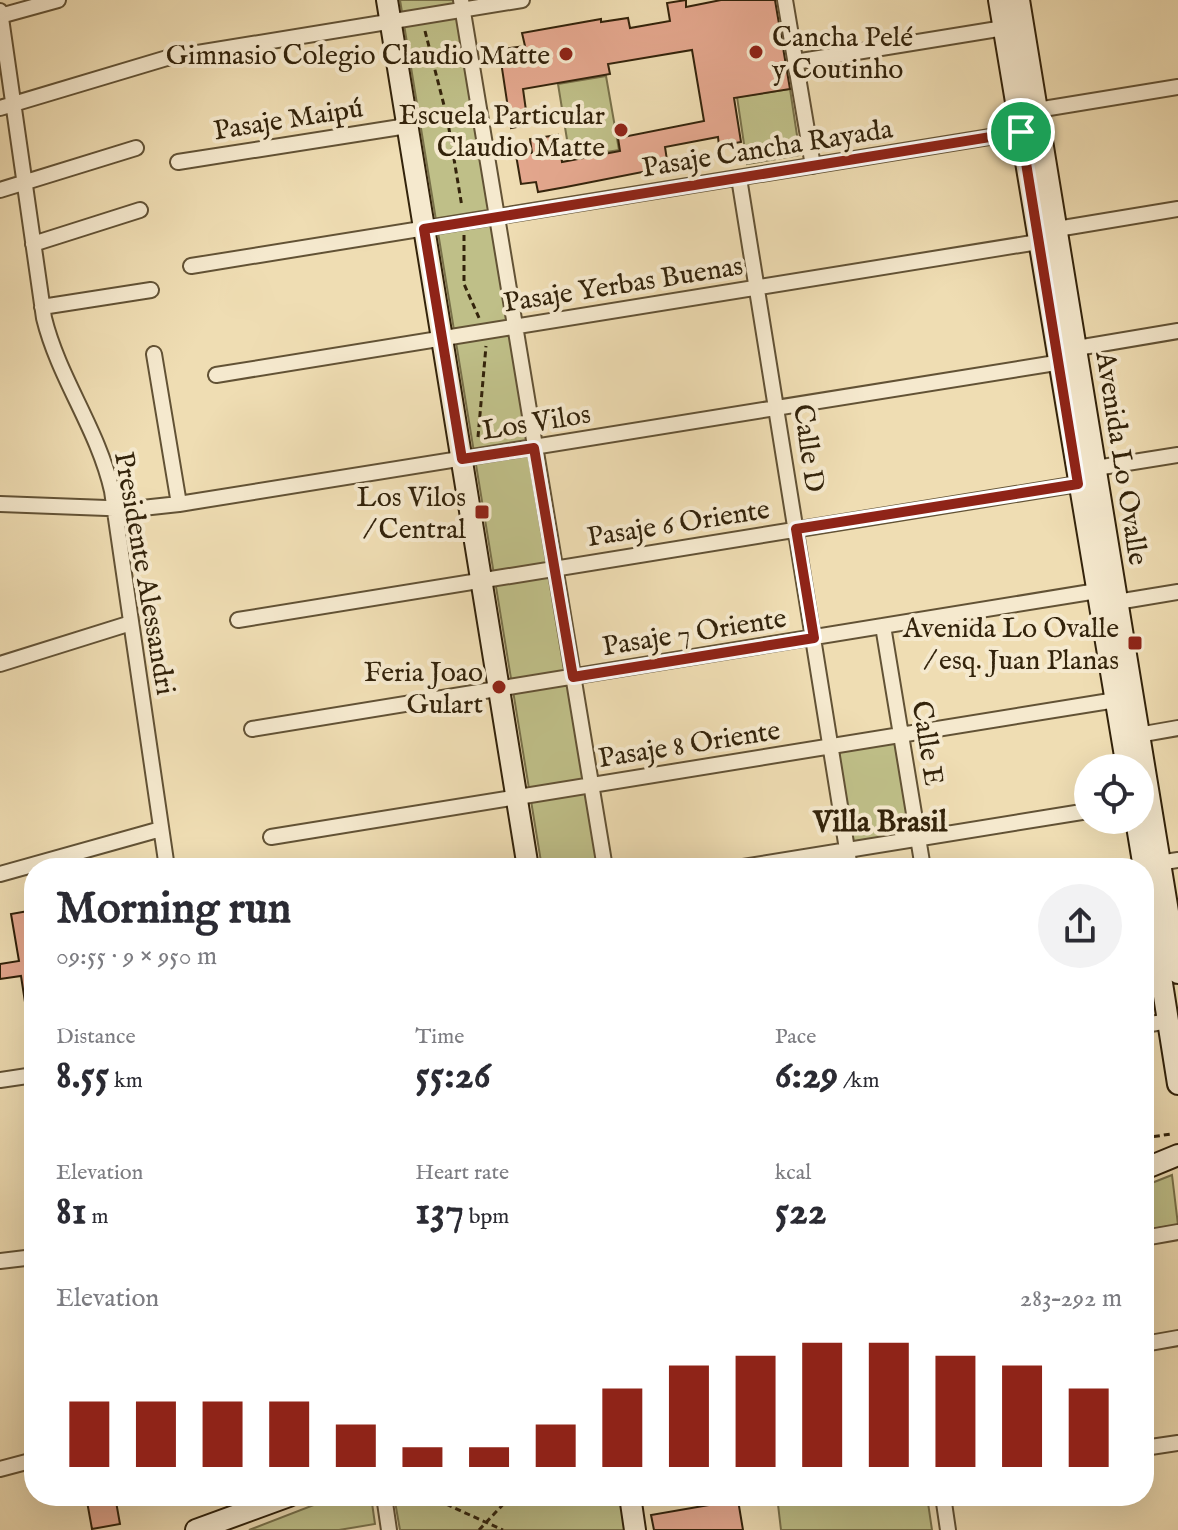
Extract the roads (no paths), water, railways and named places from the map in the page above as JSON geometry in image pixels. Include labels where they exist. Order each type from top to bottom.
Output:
[{"type":"main road","points":[[387,0],[526,858]]},
{"type":"main road","name":"Avenida Lo Ovalle","points":[[999,0],[1038,242],[1071,357],[1096,468],[1156,865],[1178,973]]},
{"type":"main road","name":"Avenida Lo Ovalle","points":[[1019,0],[1057,229],[1071,357],[1078,484],[1125,754]]},
{"type":"main road","name":"Avenida Lo Ovalle","points":[[1142,834],[1153,858]]},
{"type":"main road","name":"Avenida Lo Ovalle","points":[[1154,947],[1178,1084]]},
{"type":"main road","points":[[1154,1165],[1178,1155]]},
{"type":"main road","points":[[196,1530],[251,1506]]},
{"type":"main road","points":[[631,1506],[635,1530]]},
{"type":"street","points":[[0,14],[58,0]]},
{"type":"street","points":[[7,106],[167,58],[390,21],[462,5],[522,0]]},
{"type":"street","points":[[785,0],[813,166]]},
{"type":"street","points":[[462,5],[603,858]]},
{"type":"street","name":"Presidente Alessandri","points":[[0,14],[7,106],[25,182],[42,307],[56,354],[101,450],[114,508],[165,858]]},
{"type":"street","points":[[795,62],[1004,28]]},
{"type":"street","points":[[1037,110],[1178,87]]},
{"type":"street","name":"Pasaje Maipú","points":[[178,162],[407,126]]},
{"type":"street","name":"Pasaje Cancha Rayada","points":[[191,266],[1021,132]]},
{"type":"street","points":[[0,190],[136,148]]},
{"type":"street","name":"Calle D","points":[[739,178],[848,858]]},
{"type":"street","points":[[1057,229],[1178,209]]},
{"type":"street","points":[[33,244],[140,210]]},
{"type":"street","name":"Pasaje Yerbas Buenas","points":[[216,375],[1038,242]]},
{"type":"street","points":[[42,307],[151,290]]},
{"type":"street","name":"Los Vilos","points":[[0,504],[146,508],[179,504],[534,448],[1071,357],[1178,331]]},
{"type":"street","points":[[154,354],[179,504]]},
{"type":"street","points":[[1096,468],[1178,455]]},
{"type":"street","name":"Pasaje 6 Oriente","points":[[238,620],[1078,484]]},
{"type":"street","name":"Pasaje 7 Oriente","points":[[252,729],[1097,591]]},
{"type":"street","points":[[1117,602],[1178,592]]},
{"type":"street","points":[[0,664],[131,623]]},
{"type":"street","name":"Calle E","points":[[883,626],[921,858]]},
{"type":"street","name":"Pasaje 8 Oriente","points":[[271,837],[1116,700]]},
{"type":"street","points":[[1138,735],[1178,728]]},
{"type":"street","points":[[798,858],[1074,813]]},
{"type":"street","points":[[57,858],[161,829]]},
{"type":"street","points":[[0,874],[24,867]]},
{"type":"street","points":[[1154,1023],[1169,1021]]},
{"type":"street","points":[[0,1080],[24,1076]]},
{"type":"street","points":[[1154,1236],[1178,1232]]},
{"type":"street","points":[[0,1261],[24,1258]]},
{"type":"street","points":[[1154,1342],[1178,1338]]},
{"type":"street","points":[[1154,1447],[1178,1443]]},
{"type":"street","points":[[0,1469],[24,1463]]},
{"type":"street","points":[[385,1506],[389,1530]]},
{"type":"street","points":[[944,1506],[948,1530]]},
{"type":"place","name":"Cancha Pelé y Coutinho","points":[[756,52]]},
{"type":"place","name":"Gimnasio Colegio Claudio Matte","points":[[566,54]]},
{"type":"place","name":"Escuela Particular Claudio Matte","points":[[621,130]]},
{"type":"place","name":"Los Vilos / Central","points":[[482,512]]},
{"type":"place","name":"Avenida Lo Ovalle / esq. Juan Planas","points":[[1135,643]]},
{"type":"place","name":"Feria Joao Gulart","points":[[499,687]]},
{"type":"district","name":"Villa Brasil","points":[[880,821]]}]
